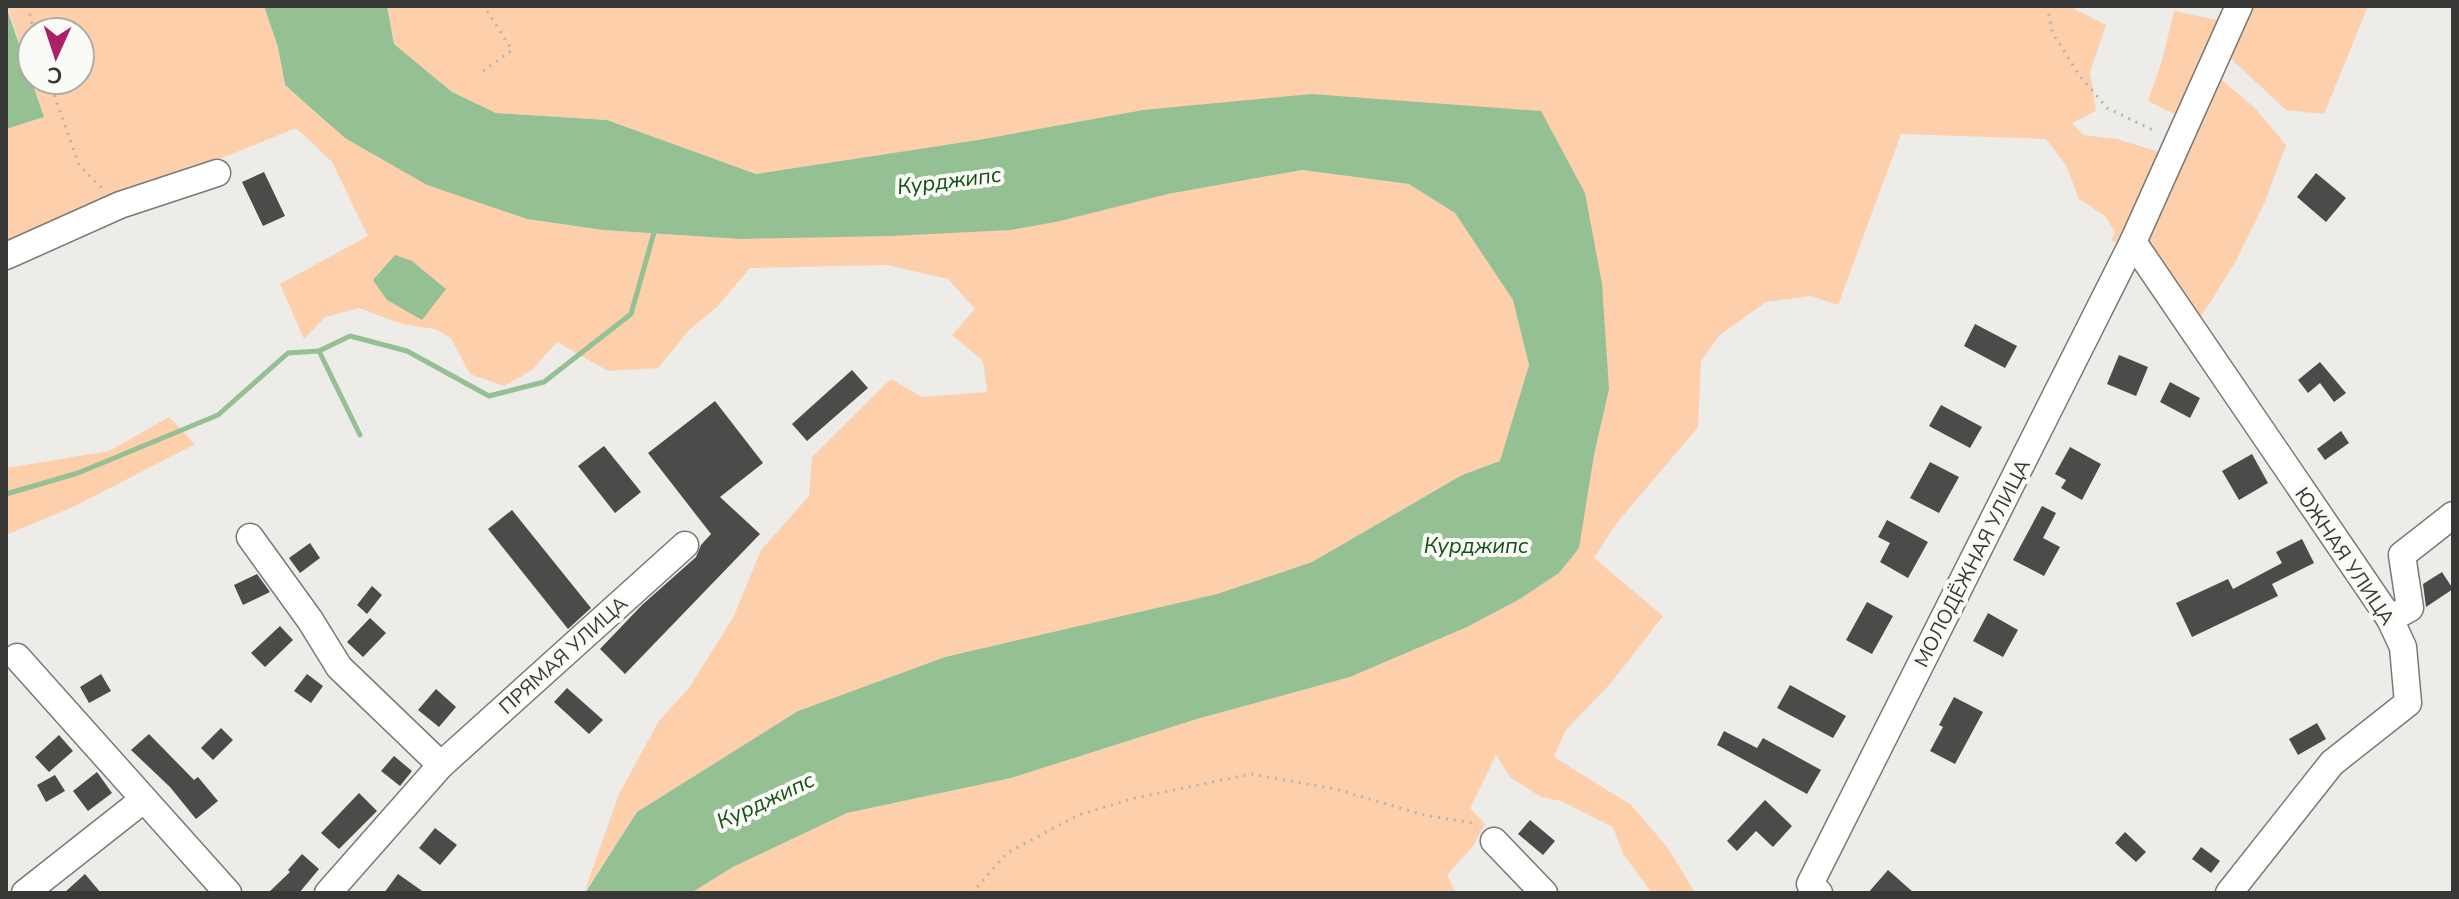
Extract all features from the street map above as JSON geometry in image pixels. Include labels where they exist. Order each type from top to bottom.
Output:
[{"type":"street","name":"МОЛОДЁЖНАЯ УЛИЦА","points":[[1815,889],[2133,242],[2239,6]]},
{"type":"street","points":[[6,256],[120,205],[217,173]]},
{"type":"street","name":"ЮЖНАЯ УЛИЦА","points":[[2133,242],[2390,619],[2403,647],[2408,703],[2332,763],[2229,893]]},
{"type":"street","points":[[2390,619],[2410,608],[2402,555],[2453,515]]},
{"type":"street","points":[[250,537],[310,620],[339,667],[441,765]]},
{"type":"street","name":"ПРЯМАЯ УЛИЦА","points":[[328,893],[441,765],[685,545]]},
{"type":"street","points":[[17,657],[228,893]]},
{"type":"street","points":[[25,893],[143,800]]},
{"type":"street","points":[[1494,841],[1544,893]]},
{"type":"path","points":[[483,71],[512,50],[484,6]]},
{"type":"path","points":[[2047,6],[2053,34],[2080,76],[2107,108],[2179,143]]},
{"type":"path","points":[[55,96],[79,165],[120,205]]},
{"type":"path","points":[[972,893],[1007,853],[1078,815],[1135,798],[1251,774],[1335,789],[1424,815],[1471,823],[1494,841]]},
{"type":"shaded area","points":[[7,6],[264,6],[278,47],[285,86],[427,185],[527,219],[603,230],[739,239],[1011,230],[1168,194],[1302,170],[1409,184],[1455,213],[1513,300],[1529,365],[1501,461],[1462,475],[1312,562],[1217,594],[945,657],[798,711],[637,812],[584,893],[619,794],[659,721],[689,688],[734,616],[761,550],[809,496],[812,457],[891,379],[922,397],[987,392],[983,361],[952,335],[975,309],[948,279],[887,265],[750,268],[717,307],[689,330],[658,368],[608,371],[557,342],[532,370],[504,386],[470,374],[451,338],[435,329],[402,324],[359,308],[325,317],[304,339],[280,284],[368,236],[332,162],[296,128],[6,245],[6,129],[44,117],[37,96],[96,96],[96,16],[16,16],[16,33]]},
{"type":"shaded area","points":[[387,6],[2069,6],[2106,25],[2090,72],[2096,111],[2072,123],[2083,135],[2117,139],[2159,152],[2120,243],[2111,241],[2115,232],[2105,216],[2079,199],[2066,165],[2046,139],[1901,134],[1838,305],[1811,296],[1766,302],[1720,335],[1701,361],[1698,427],[1616,524],[1594,558],[1663,616],[1611,683],[1565,731],[1554,757],[1631,805],[1668,848],[1695,893],[1652,893],[1623,854],[1613,827],[1561,801],[1541,797],[1510,777],[1496,755],[1470,808],[1485,824],[1473,846],[1447,875],[1456,893],[691,893],[733,867],[847,813],[1011,778],[1197,719],[1350,677],[1467,627],[1520,599],[1559,573],[1594,455],[1609,388],[1585,193],[1143,110],[978,140],[756,174],[607,120],[496,113],[452,92],[394,44]]},
{"type":"shaded area","points":[[2251,6],[2368,6],[2324,114],[2286,110],[2229,57]]},
{"type":"shaded area","points":[[2174,11],[2222,21],[2180,117],[2148,101]]},
{"type":"shaded area","points":[[2218,77],[2255,108],[2286,145],[2266,199],[2236,261],[2199,320],[2142,241]]},
{"type":"shaded area","points":[[169,417],[195,444],[77,505],[6,535],[6,468],[109,451]]},
{"type":"water","points":[[6,6],[16,35],[16,96],[37,96],[44,117],[6,129]]},
{"type":"water","name":"Курджипс","points":[[264,6],[387,6],[394,44],[452,92],[496,113],[607,120],[756,174],[978,140],[1143,110],[1311,94],[1541,111],[1585,193],[1602,284],[1609,389],[1594,455],[1579,548],[1559,573],[1520,599],[1467,627],[1350,677],[1197,719],[1011,778],[847,813],[733,867],[691,893],[585,893],[637,812],[798,711],[945,657],[1217,594],[1312,562],[1462,475],[1500,461],[1529,365],[1513,300],[1455,213],[1409,184],[1302,170],[1168,194],[1011,230],[739,239],[603,230],[527,219],[427,185],[345,138],[285,85],[278,47]]},
{"type":"water","points":[[395,255],[412,261],[446,289],[422,320],[387,300],[373,280]]},
{"type":"building","points":[[264,172],[285,216],[263,226],[242,182]]},
{"type":"building","points":[[2316,173],[2346,198],[2326,222],[2297,197]]},
{"type":"building","points":[[1975,324],[2017,346],[2005,368],[1964,346]]},
{"type":"building","points":[[2119,355],[2148,367],[2136,396],[2107,384]]},
{"type":"building","points":[[2320,362],[2346,393],[2334,402],[2320,383],[2308,393],[2298,380]]},
{"type":"building","points":[[852,370],[868,388],[807,441],[792,424]]},
{"type":"building","points":[[2170,382],[2200,398],[2190,418],[2160,402]]},
{"type":"building","points":[[715,401],[763,463],[720,497],[760,534],[625,674],[600,649],[642,605],[696,557],[711,534],[648,453]]},
{"type":"building","points":[[1941,405],[1982,427],[1970,448],[1929,426]]},
{"type":"building","points":[[2341,431],[2349,443],[2325,460],[2317,449]]},
{"type":"building","points":[[604,446],[641,492],[615,513],[578,466]]},
{"type":"building","points":[[2070,447],[2101,464],[2082,500],[2061,488],[2066,480],[2055,474]]},
{"type":"building","points":[[2252,454],[2268,483],[2239,500],[2222,471]]},
{"type":"building","points":[[1930,462],[1959,477],[1939,513],[1910,498]]},
{"type":"building","points":[[2042,506],[2056,513],[2043,538],[2060,547],[2044,576],[2013,560]]},
{"type":"building","points":[[512,510],[591,608],[568,629],[488,529]]},
{"type":"building","points":[[1887,520],[1928,542],[1908,578],[1880,562],[1890,543],[1878,537]]},
{"type":"building","points":[[2302,539],[2314,563],[2272,584],[2278,596],[2192,637],[2176,603],[2228,579],[2233,589],[2282,563],[2276,552]]},
{"type":"building","points":[[310,543],[320,558],[300,573],[289,558]]},
{"type":"building","points":[[2442,572],[2453,589],[2426,607],[2423,584]]},
{"type":"building","points":[[257,574],[270,592],[243,605],[234,585]]},
{"type":"building","points":[[372,586],[382,595],[367,614],[357,605]]},
{"type":"building","points":[[1867,602],[1893,616],[1872,654],[1846,640]]},
{"type":"building","points":[[1988,613],[2018,630],[2003,657],[1973,641]]},
{"type":"building","points":[[370,618],[386,633],[363,657],[347,642]]},
{"type":"building","points":[[280,626],[293,640],[265,667],[251,653]]},
{"type":"building","points":[[101,674],[111,691],[89,703],[80,687]]},
{"type":"building","points":[[307,674],[323,686],[311,703],[294,691]]},
{"type":"building","points":[[1790,685],[1846,716],[1833,738],[1777,708]]},
{"type":"building","points":[[567,688],[603,720],[589,734],[554,702]]},
{"type":"building","points":[[436,689],[456,707],[439,727],[418,710]]},
{"type":"building","points":[[1954,697],[1983,712],[1955,764],[1930,751]]},
{"type":"building","points":[[2317,723],[2326,739],[2298,755],[2289,739]]},
{"type":"building","points":[[221,728],[233,740],[213,760],[201,748]]},
{"type":"building","points":[[1724,731],[1757,748],[1763,738],[1821,770],[1807,794],[1717,745]]},
{"type":"building","points":[[149,734],[194,780],[198,777],[218,801],[196,819],[170,787],[131,750]]},
{"type":"building","points":[[59,735],[73,751],[49,772],[35,757]]},
{"type":"building","points":[[394,756],[412,771],[400,786],[381,771]]},
{"type":"building","points":[[97,772],[112,793],[88,811],[73,791]]},
{"type":"building","points":[[55,775],[65,791],[46,802],[37,785]]},
{"type":"building","points":[[359,793],[377,811],[339,849],[321,833]]},
{"type":"building","points":[[1765,800],[1792,826],[1773,847],[1756,831],[1737,851],[1727,841]]},
{"type":"building","points":[[1530,820],[1555,841],[1543,855],[1518,834]]},
{"type":"building","points":[[435,828],[457,845],[440,865],[419,848]]},
{"type":"building","points":[[2125,832],[2146,852],[2136,862],[2115,843]]},
{"type":"building","points":[[2201,847],[2220,861],[2211,873],[2192,859]]},
{"type":"building","points":[[302,854],[319,869],[299,893],[268,893],[290,872],[288,870]]},
{"type":"building","points":[[1888,870],[1914,893],[1868,893]]},
{"type":"building","points":[[85,874],[101,893],[64,893]]},
{"type":"building","points":[[398,874],[425,893],[384,893]]},
{"type":"waterway","points":[[319,351],[350,336],[407,351],[489,396],[544,382],[631,314],[655,229]]},
{"type":"waterway","points":[[6,494],[78,473],[218,415],[288,353],[319,351],[360,435]]}]
